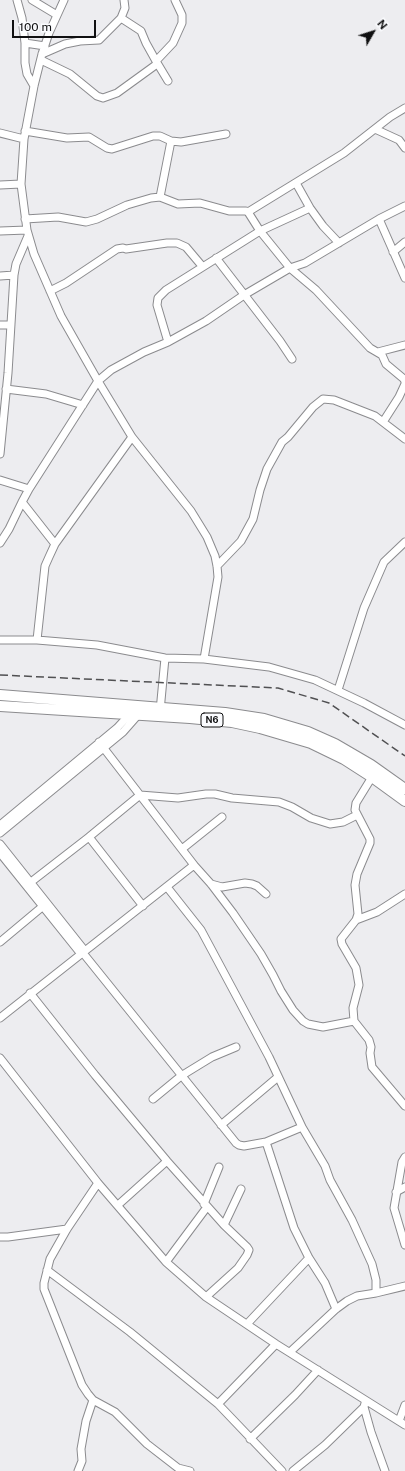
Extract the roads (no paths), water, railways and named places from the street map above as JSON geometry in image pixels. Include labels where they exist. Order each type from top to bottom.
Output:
[{"type":"highway","name":"N6","points":[[0,695],[160,712],[232,722],[287,735],[311,743],[344,759],[405,801]]},
{"type":"highway","name":"N6","points":[[0,706],[134,715],[160,712],[225,713],[264,719],[308,732],[335,744],[371,765],[405,789]]},
{"type":"street","points":[[17,0],[22,18],[27,74],[34,86]]},
{"type":"street","points":[[32,0],[57,15]]},
{"type":"street","points":[[64,0],[45,46],[34,86],[25,130],[21,184],[27,233],[34,254],[61,316],[98,381],[132,437],[191,511],[207,537],[217,566],[218,577],[204,659]]},
{"type":"street","points":[[42,57],[65,44],[80,41],[97,41],[121,18],[125,8],[124,0]]},
{"type":"street","points":[[42,57],[70,74],[97,96],[103,98],[117,93],[156,63],[174,43],[182,23],[182,15],[175,0]]},
{"type":"street","points":[[121,18],[141,31],[156,63],[168,80]]},
{"type":"street","points":[[25,43],[45,46]]},
{"type":"street","points":[[248,212],[344,153],[390,117],[405,108]]},
{"type":"street","points":[[375,129],[399,140],[405,148]]},
{"type":"street","points":[[25,130],[67,138],[89,137],[107,148],[112,149],[153,136],[160,136],[170,141],[181,142],[226,134]]},
{"type":"street","points":[[0,133],[24,139]]},
{"type":"street","points":[[160,197],[170,141]]},
{"type":"street","points":[[296,183],[310,208],[339,243]]},
{"type":"street","points":[[0,184],[21,184]]},
{"type":"street","points":[[25,219],[58,216],[86,222],[97,219],[127,205],[160,197],[178,204],[200,202],[229,211],[242,210],[248,212],[260,231],[277,250],[290,268],[316,290],[370,348],[382,355],[386,364],[404,379],[405,383],[399,397],[383,422]]},
{"type":"street","points":[[0,543],[9,529],[29,489],[98,381],[111,370],[138,355],[168,342],[206,321],[244,295],[290,268],[304,264],[379,219],[405,206]]},
{"type":"street","points":[[168,342],[157,305],[158,298],[166,290],[260,231],[310,208]]},
{"type":"street","points":[[379,219],[405,278]]},
{"type":"street","points":[[0,231],[27,233]]},
{"type":"street","points":[[0,454],[2,407],[8,374],[14,275],[16,264],[27,233]]},
{"type":"street","points":[[50,291],[66,283],[117,249],[123,248],[126,249],[177,242],[186,247],[202,266]]},
{"type":"street","points":[[394,252],[405,242]]},
{"type":"street","points":[[216,258],[292,359]]},
{"type":"street","points":[[0,276],[14,275]]},
{"type":"street","points":[[0,325],[11,325]]},
{"type":"street","points":[[378,352],[405,345]]},
{"type":"street","points":[[0,373],[8,374]]},
{"type":"street","points":[[6,390],[46,394],[83,405]]},
{"type":"street","points":[[217,566],[241,541],[253,519],[267,469],[277,449],[313,407],[323,399],[334,400],[375,416],[405,439]]},
{"type":"street","points":[[37,640],[45,566],[55,544],[132,437]]},
{"type":"street","points":[[0,480],[29,489]]},
{"type":"street","points":[[22,502],[55,544]]},
{"type":"street","points":[[338,690],[364,608],[381,568],[384,562],[405,542]]},
{"type":"street","points":[[0,640],[37,640],[97,645],[165,658],[204,659],[269,666],[315,680],[364,703],[405,725]]},
{"type":"street","points":[[160,712],[165,658]]},
{"type":"street","points":[[0,825],[101,745],[123,732],[134,715]]},
{"type":"street","points":[[101,745],[194,865],[211,884],[261,954],[274,975],[281,991],[293,1010],[303,1021],[308,1024],[323,1027],[354,1021]]},
{"type":"street","points":[[0,833],[101,745]]},
{"type":"street","points":[[372,777],[356,804],[355,810],[370,839],[370,843],[357,874],[355,885],[358,914],[356,920],[341,939],[342,944],[356,968],[359,985],[353,1008],[354,1021],[369,1040],[371,1047],[370,1053],[372,1067],[405,1106]]},
{"type":"street","points":[[31,882],[140,795],[178,798],[215,794],[232,798],[279,802],[292,807],[311,818],[330,824],[343,822],[357,815]]},
{"type":"street","points":[[182,849],[222,817]]},
{"type":"street","points":[[89,837],[143,906]]},
{"type":"street","points":[[0,844],[31,882],[83,953],[181,1076],[239,1145],[244,1146],[266,1142],[302,1127]]},
{"type":"street","points":[[0,854],[42,908],[83,953]]},
{"type":"street","points":[[0,1018],[194,865]]},
{"type":"street","points":[[211,884],[222,887],[245,883],[252,884],[266,894]]},
{"type":"street","points":[[167,887],[201,930],[266,1050],[302,1127],[325,1166],[330,1180],[352,1220],[369,1258],[376,1280],[376,1293]]},
{"type":"street","points":[[356,920],[377,912],[405,894]]},
{"type":"street","points":[[0,942],[42,908]]},
{"type":"street","points":[[30,993],[95,1075],[167,1161],[224,1225],[243,1242],[249,1250],[238,1268],[206,1297]]},
{"type":"street","points":[[153,1099],[181,1076],[212,1057],[236,1047]]},
{"type":"street","points":[[0,1058],[98,1183],[166,1262],[206,1297],[318,1370],[364,1404],[402,1423],[405,1405]]},
{"type":"street","points":[[222,1125],[278,1077]]},
{"type":"street","points":[[266,1142],[294,1228],[309,1258],[325,1284],[336,1309]]},
{"type":"street","points":[[405,1157],[402,1162],[394,1208],[401,1223],[405,1245]]},
{"type":"street","points":[[118,1205],[167,1161]]},
{"type":"street","points":[[166,1262],[206,1205],[219,1167]]},
{"type":"street","points":[[98,1183],[67,1229],[50,1259],[44,1289],[82,1385],[93,1400],[115,1412],[147,1444],[178,1468],[190,1471]]},
{"type":"street","points":[[396,1192],[405,1187]]},
{"type":"street","points":[[224,1225],[241,1189]]},
{"type":"street","points":[[0,1237],[67,1229]]},
{"type":"street","points":[[246,1324],[309,1258]]},
{"type":"street","points":[[47,1270],[130,1332],[218,1404],[282,1471]]},
{"type":"street","points":[[290,1352],[336,1309],[356,1296],[405,1286]]},
{"type":"street","points":[[218,1404],[276,1344]]},
{"type":"street","points":[[250,1439],[318,1370]]},
{"type":"street","points":[[78,1471],[82,1461],[81,1449],[86,1421],[93,1400]]},
{"type":"street","points":[[293,1471],[325,1445],[364,1404]]},
{"type":"street","points":[[364,1404],[385,1471]]},
{"type":"railway","points":[[0,675],[278,688],[329,703],[405,756]]}]
